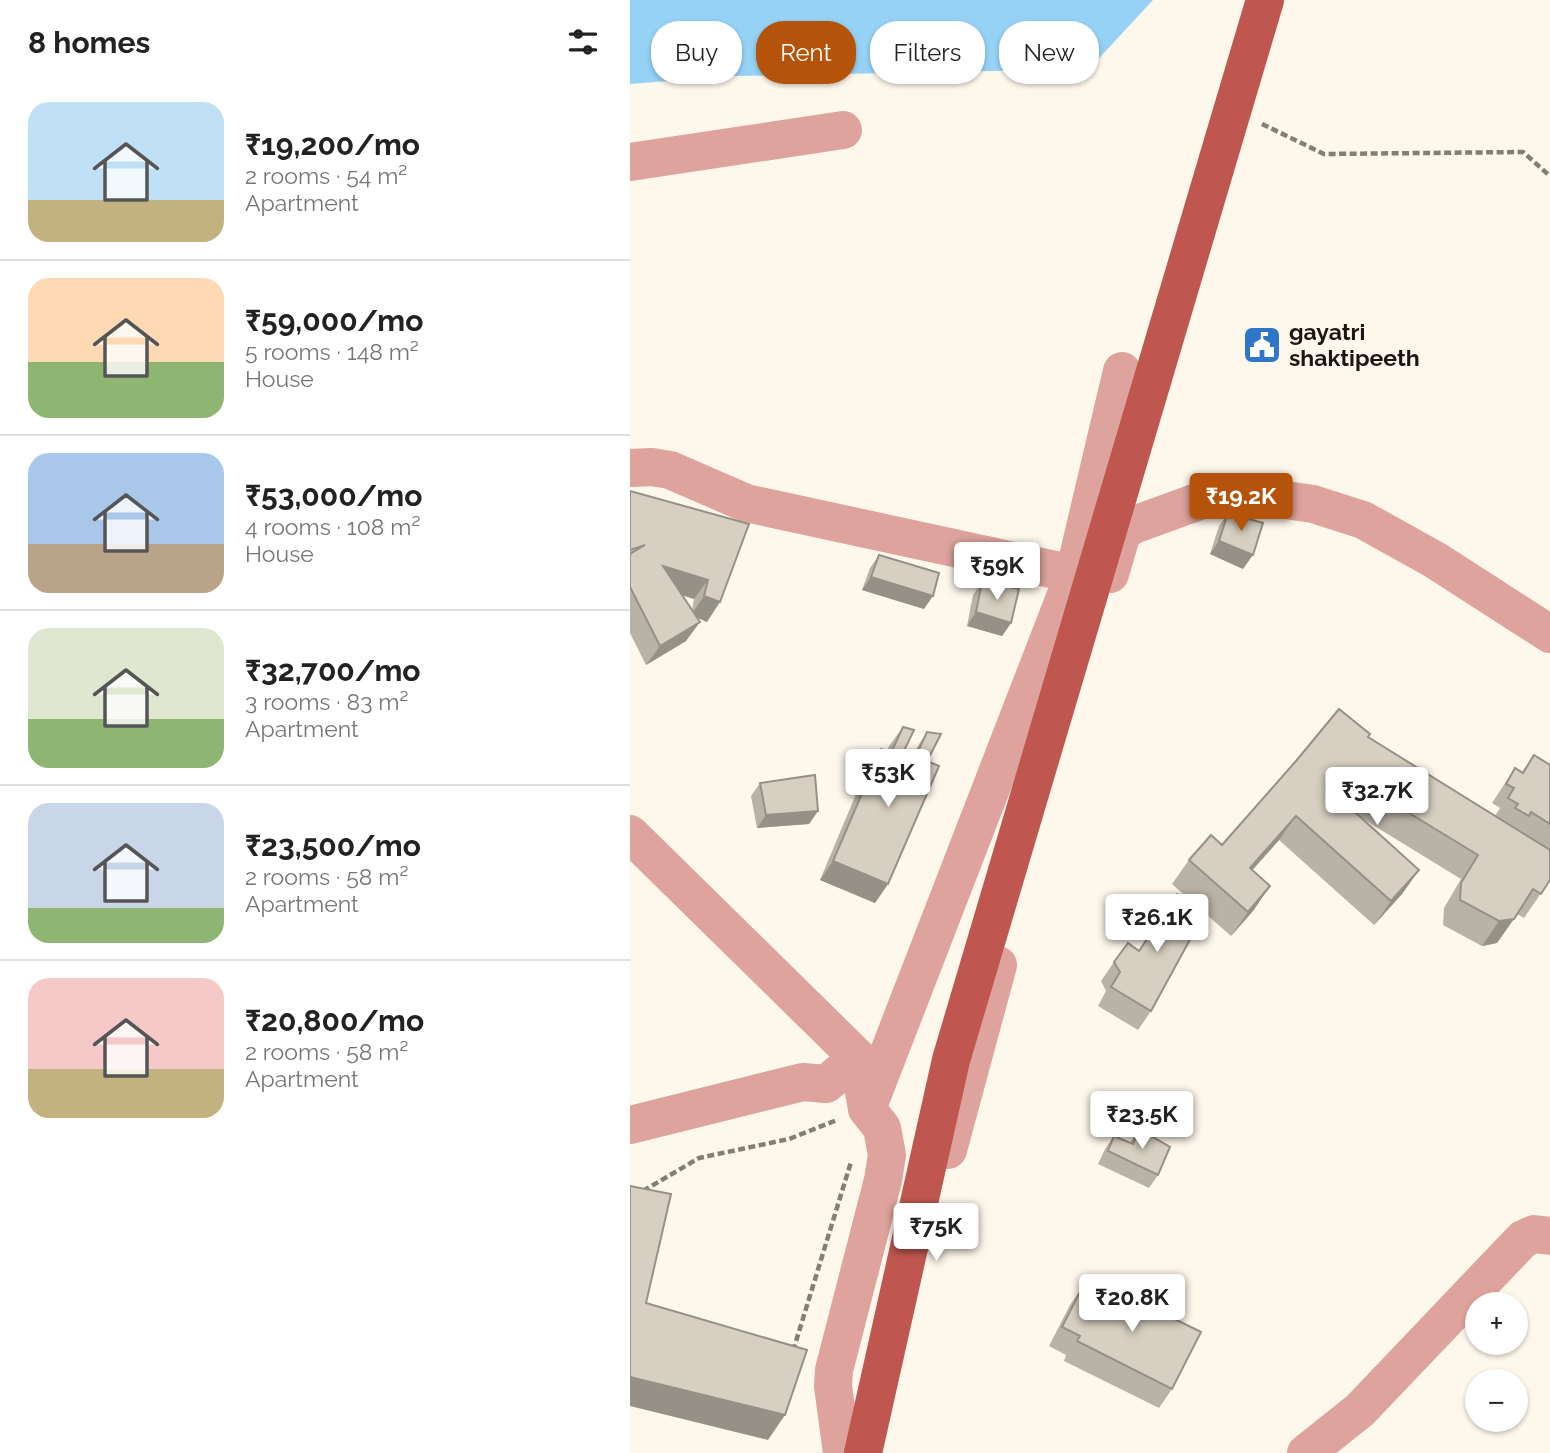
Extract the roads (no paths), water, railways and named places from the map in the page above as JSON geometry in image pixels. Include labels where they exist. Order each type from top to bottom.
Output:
[{"type":"main road","points":[[863,1453],[951,1060],[1265,0]]},
{"type":"lane","points":[[630,162],[843,130]]},
{"type":"lane","points":[[867,1109],[1074,574],[1122,371]]},
{"type":"lane","points":[[630,468],[670,470],[746,503],[1074,574]]},
{"type":"lane","points":[[919,1203],[937,1185],[942,1175],[1018,888],[1122,533],[1127,528],[1205,499],[1286,500],[1313,504],[1363,520],[1435,560],[1550,634]]},
{"type":"lane","points":[[630,834],[858,1058],[867,1109],[882,1128],[887,1155],[883,1180],[834,1370],[842,1453]]},
{"type":"lane","points":[[630,1125],[803,1083],[826,1084],[858,1058]]},
{"type":"lane","points":[[1306,1453],[1360,1410],[1522,1239],[1534,1234],[1550,1236]]},
{"type":"water","points":[[630,0],[1153,0],[1099,58],[1099,21],[999,21],[999,71],[985,71],[985,21],[870,21],[870,73],[856,74],[856,21],[756,21],[756,76],[742,76],[742,21],[651,21],[651,82],[630,84]]},
{"type":"place","name":"gayatri shaktipeeth","points":[[1262,345]]}]
